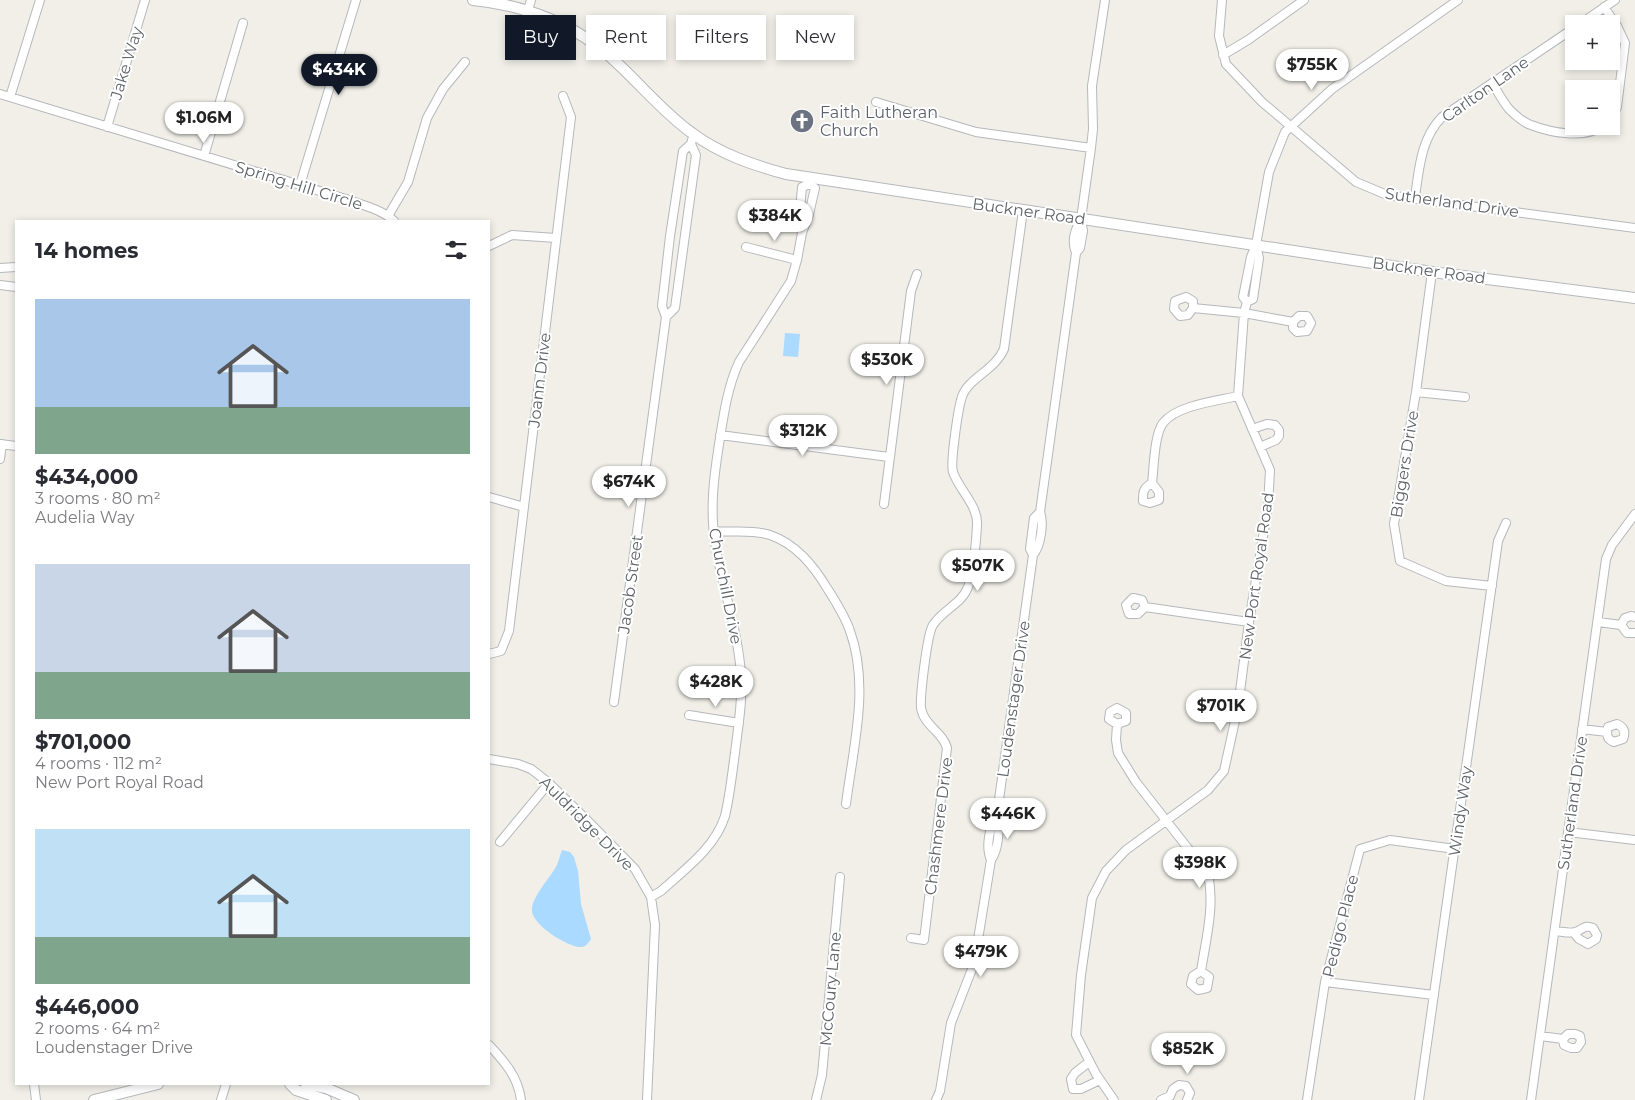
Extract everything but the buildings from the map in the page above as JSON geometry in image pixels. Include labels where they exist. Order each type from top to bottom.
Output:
[{"type":"street","points":[[10,97],[40,0]]},
{"type":"street","name":"Jake Way","points":[[107,127],[144,0]]},
{"type":"street","points":[[300,185],[356,0]]},
{"type":"street","name":"Buckner Road","points":[[473,0],[530,5],[597,46],[616,61],[692,139],[752,164],[811,181],[1023,210],[1432,272],[1635,298]]},
{"type":"street","name":"Loudenstager Drive","points":[[936,1100],[940,1091],[951,1023],[974,964],[990,860],[995,854],[999,823],[997,814],[1033,555],[1030,549],[1034,518],[1040,512],[1076,253],[1073,247],[1075,229],[1081,219],[1091,148],[1093,129],[1092,86],[1105,0]]},
{"type":"street","points":[[1222,0],[1218,36],[1223,55],[1248,40],[1304,0]]},
{"type":"street","name":"New Port Royal Road","points":[[1114,1100],[1100,1080],[1076,1034],[1092,898],[1106,871],[1126,850],[1208,790],[1224,771],[1238,707],[1249,622],[1268,506],[1270,470],[1238,396],[1244,313],[1247,302],[1243,297],[1251,257],[1256,245],[1269,172],[1285,132],[1290,125],[1332,89],[1458,0]]},
{"type":"street","points":[[1593,15],[1615,0]]},
{"type":"street","points":[[1604,7],[1617,26],[1625,44],[1620,83]]},
{"type":"street","points":[[204,156],[243,23]]},
{"type":"street","name":"Carlton Lane","points":[[1415,197],[1422,151],[1434,125],[1442,117],[1565,34]]},
{"type":"street","name":"Sutherland Drive","points":[[1223,55],[1226,64],[1262,102],[1356,182],[1387,195],[1415,197],[1635,228]]},
{"type":"street","points":[[391,219],[408,182],[427,118],[444,89],[465,62]]},
{"type":"street","points":[[1492,84],[1509,109],[1529,125],[1565,132]]},
{"type":"street","name":"Spring Hill Circle","points":[[0,94],[369,207],[391,219]]},
{"type":"street","name":"Joann Drive","points":[[490,654],[501,651],[509,631],[571,118],[562,96]]},
{"type":"street","points":[[876,102],[976,132],[1091,148]]},
{"type":"street","name":"Jacob Street","points":[[666,317],[675,308],[696,156],[692,139]]},
{"type":"street","name":"Jacob Street","points":[[614,702],[666,317],[662,306],[670,236],[683,151],[692,139]]},
{"type":"street","name":"Churchill Drive","points":[[651,897],[662,891],[712,843],[721,830],[728,800],[742,697],[738,652],[720,571],[714,531],[713,497],[720,435],[726,397],[739,362],[791,282],[802,233],[810,214],[815,188],[811,181],[802,188],[799,221],[802,233]]},
{"type":"street","name":"Chashmere Drive","points":[[911,938],[924,940],[948,748],[946,741],[927,723],[921,706],[930,632],[934,623],[957,602],[968,587],[977,528],[975,511],[952,470],[961,399],[970,384],[993,366],[1004,349],[1023,210]]},
{"type":"street","points":[[490,246],[512,235],[556,238]]},
{"type":"street","points":[[746,247],[797,260]]},
{"type":"street","points":[[0,268],[15,267]]},
{"type":"street","name":"Biggers Drive","points":[[1432,272],[1416,392],[1394,524],[1400,561],[1446,581],[1492,586]]},
{"type":"street","points":[[884,504],[910,292],[917,274]]},
{"type":"street","points":[[0,285],[15,287]]},
{"type":"street","points":[[1193,308],[1244,313],[1293,322]]},
{"type":"street","points":[[860,352],[902,355]]},
{"type":"street","points":[[1416,392],[1465,397]]},
{"type":"street","points":[[1152,483],[1156,443],[1163,423],[1184,408],[1238,396]]},
{"type":"street","points":[[1252,429],[1267,424],[1275,425],[1279,430],[1279,436],[1276,440],[1260,447]]},
{"type":"street","points":[[720,435],[889,457]]},
{"type":"street","points":[[0,459],[1,444],[15,446]]},
{"type":"street","points":[[490,497],[524,507]]},
{"type":"street","name":"Sutherland Drive","points":[[1531,1100],[1606,559],[1612,545],[1633,518]]},
{"type":"street","name":"Windy Way","points":[[1419,1100],[1498,541],[1506,523]]},
{"type":"street","points":[[714,531],[747,531],[768,534],[798,550],[823,580],[843,614],[851,632],[860,675],[858,713],[846,804]]},
{"type":"street","points":[[1145,607],[1249,622]]},
{"type":"street","points":[[1621,625],[1626,618],[1635,617]]},
{"type":"street","points":[[1598,622],[1621,625],[1627,633],[1635,633]]},
{"type":"street","points":[[689,716],[739,723]]},
{"type":"street","points":[[1116,724],[1118,753],[1136,782],[1208,874],[1211,889],[1211,910],[1201,971]]},
{"type":"street","points":[[1582,729],[1606,732]]},
{"type":"street","name":"Auldridge Drive","points":[[490,759],[518,764],[531,769],[549,783],[630,864],[646,885],[651,897],[655,925],[647,1100]]},
{"type":"street","points":[[500,842],[549,783]]},
{"type":"street","points":[[1568,832],[1635,840]]},
{"type":"street","name":"Pedigo Place","points":[[1307,1100],[1325,982],[1360,849],[1390,840],[1455,849]]},
{"type":"street","name":"McCoury Lane","points":[[816,1100],[822,1075],[840,877]]},
{"type":"street","points":[[1555,931],[1574,933]]},
{"type":"street","points":[[1325,982],[1434,995]]},
{"type":"street","points":[[1540,1036],[1563,1039]]},
{"type":"street","points":[[490,1046],[506,1063],[514,1076],[521,1100]]},
{"type":"street","points":[[1090,1062],[1075,1073],[1071,1079],[1073,1089],[1081,1089],[1100,1080]]},
{"type":"street","points":[[34,1085],[36,1100]]},
{"type":"street","points":[[94,1100],[154,1085]]},
{"type":"street","points":[[221,1100],[226,1085]]},
{"type":"street","points":[[291,1085],[296,1090],[326,1100]]},
{"type":"street","points":[[311,1085],[326,1088],[354,1100]]},
{"type":"street","points":[[1161,1100],[1173,1098],[1173,1089],[1179,1085],[1186,1086],[1190,1093],[1187,1100]]},
{"type":"street","name":"Loudenstager Drive","points":[[940,1091],[942,1100]]},
{"type":"water","points":[[785,333],[800,334],[798,357],[783,356]]},
{"type":"water","points":[[562,850],[570,852],[574,857],[578,871],[581,904],[591,939],[582,947],[568,944],[551,934],[533,915],[532,909],[535,898],[557,865]]},
{"type":"place","name":"Faith Lutheran Church","points":[[802,121]]}]
